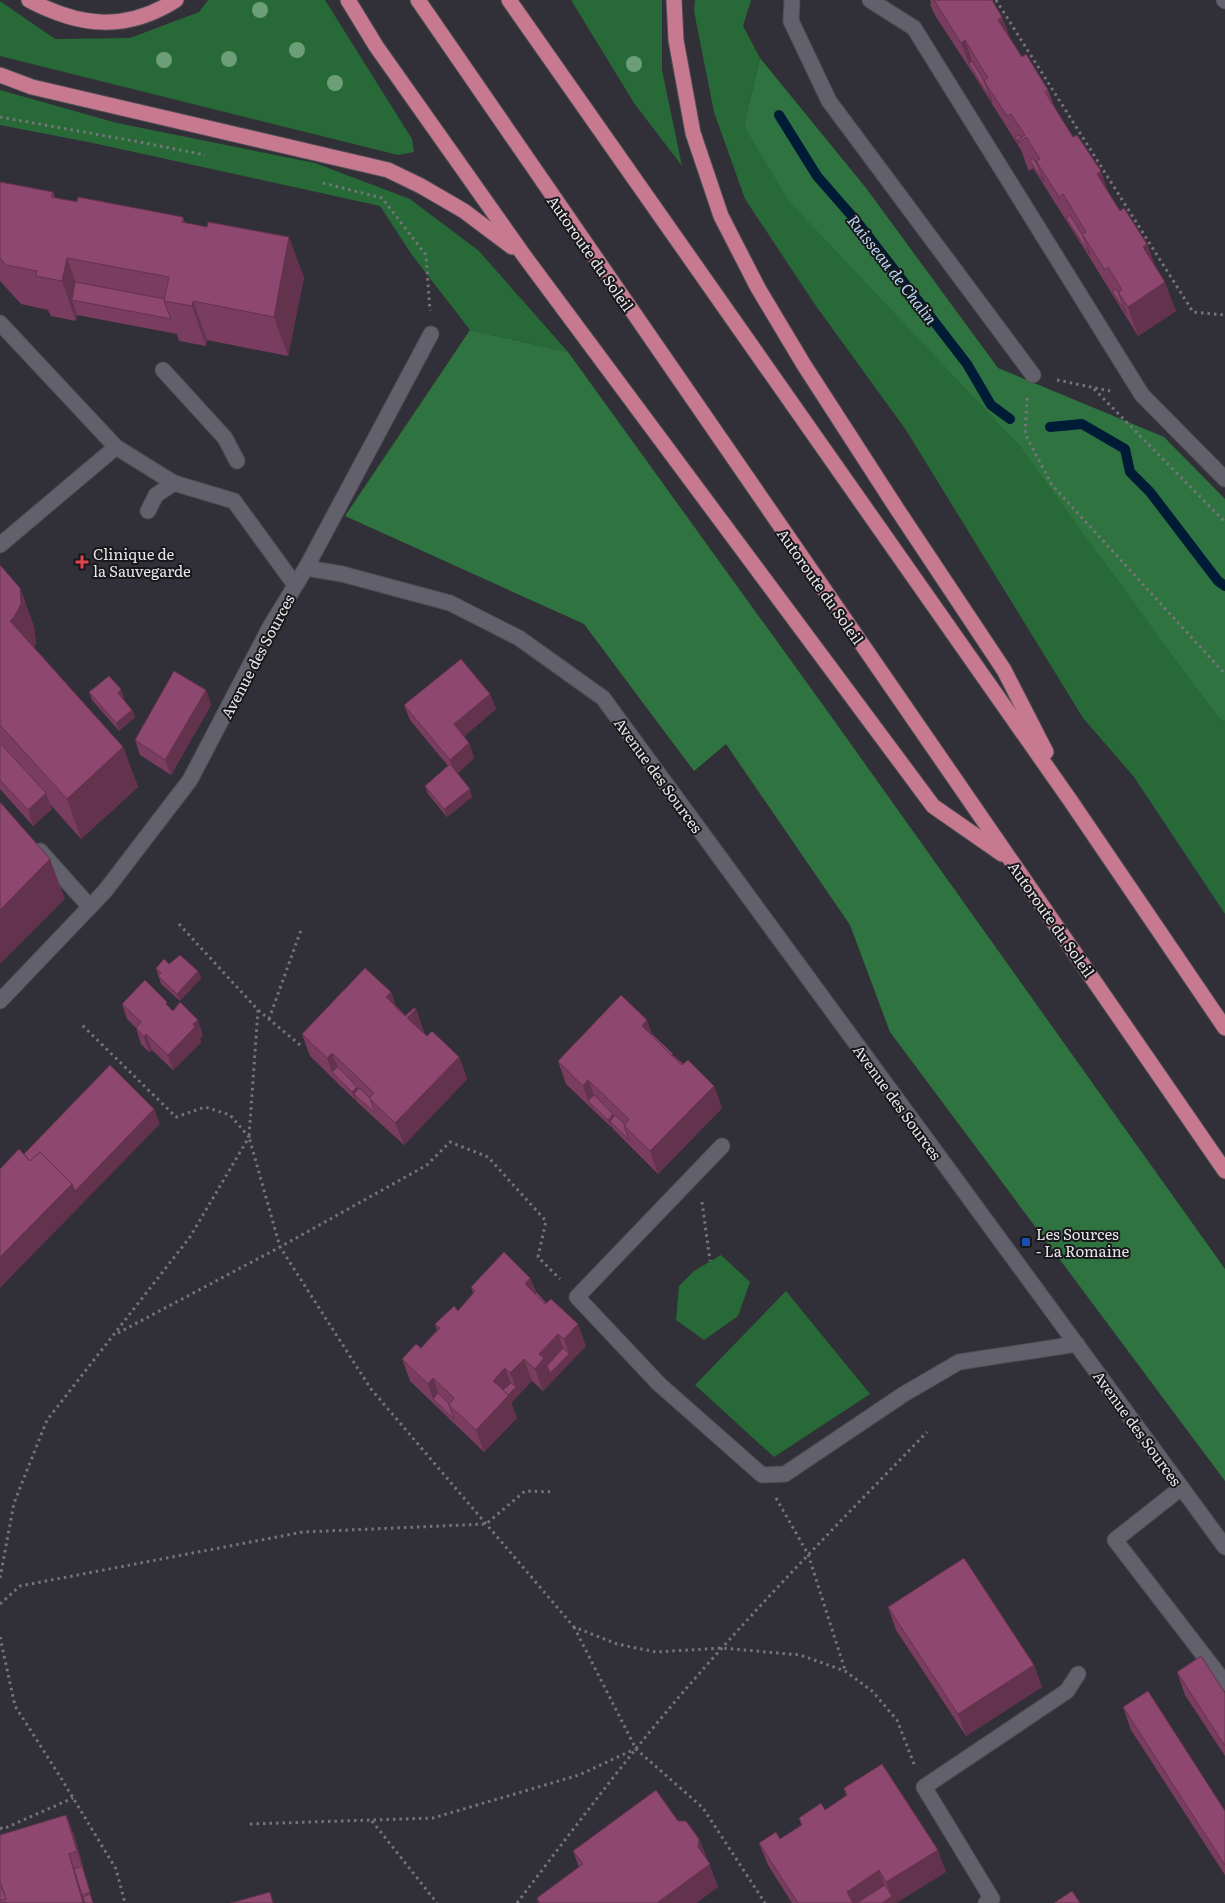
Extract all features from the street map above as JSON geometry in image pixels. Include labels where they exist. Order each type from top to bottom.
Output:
[{"type":"highway","points":[[29,0],[72,19],[95,22],[121,22],[163,9],[176,0]]},
{"type":"highway","points":[[348,0],[376,46],[525,257],[933,806],[1011,860]]},
{"type":"highway","name":"Autoroute du Soleil","points":[[418,0],[1225,1171]]},
{"type":"highway","points":[[509,0],[1070,800],[1225,1028]]},
{"type":"highway","points":[[674,0],[676,40],[694,134],[721,216],[758,288],[804,365],[1004,670],[1070,800]]},
{"type":"highway","points":[[0,76],[32,87],[388,170],[421,186],[464,211],[525,257]]},
{"type":"street","points":[[792,0],[791,21],[829,101],[1033,375]]},
{"type":"street","points":[[870,0],[914,28],[1142,395],[1225,478]]},
{"type":"street","points":[[0,324],[116,447],[174,483],[234,501],[295,585]]},
{"type":"street","points":[[306,568],[431,334]]},
{"type":"street","points":[[163,370],[225,438],[237,461]]},
{"type":"street","points":[[0,545],[116,447]]},
{"type":"street","points":[[148,511],[156,495],[174,483]]},
{"type":"street","name":"Avenue des Sources","points":[[0,1001],[105,891],[190,780],[231,704],[254,656],[306,568],[342,574],[450,603],[519,638],[603,698],[1225,1547]]},
{"type":"street","points":[[31,842],[90,907]]},
{"type":"street","points":[[722,1146],[577,1297],[659,1384],[762,1475],[785,1474],[904,1394],[959,1362],[1077,1344]]},
{"type":"street","points":[[1181,1488],[1116,1540],[1225,1682]]},
{"type":"street","points":[[986,1903],[992,1899],[924,1787],[1067,1691],[1078,1674]]},
{"type":"path","points":[[996,0],[1193,312],[1225,315]]},
{"type":"path","points":[[0,117],[146,142],[211,156]]},
{"type":"path","points":[[315,181],[382,198],[426,255],[431,334]]},
{"type":"path","points":[[1142,395],[1093,388],[1033,375],[1027,397],[1026,434],[1052,485],[1225,674]]},
{"type":"path","points":[[1093,388],[1225,522]]},
{"type":"path","points":[[179,924],[258,1010],[300,1044]]},
{"type":"path","points":[[270,1019],[301,930]]},
{"type":"path","points":[[258,1010],[249,1137],[280,1247],[371,1389],[574,1627],[636,1749],[703,1808],[765,1903]]},
{"type":"path","points":[[80,1023],[176,1117],[205,1107],[230,1115],[249,1137]]},
{"type":"path","points":[[0,1578],[14,1504],[47,1420],[190,1237],[249,1137]]},
{"type":"path","points":[[115,1334],[280,1247],[427,1165],[450,1142],[488,1157],[546,1221],[538,1257],[577,1297]]},
{"type":"path","points":[[698,1170],[710,1261]]},
{"type":"path","points":[[517,1903],[636,1749],[722,1648],[808,1554],[927,1432]]},
{"type":"path","points":[[762,1475],[808,1554],[845,1671]]},
{"type":"path","points":[[0,1604],[20,1586],[302,1532],[486,1524],[525,1491],[554,1492]]},
{"type":"path","points":[[574,1627],[617,1644],[656,1652],[722,1648],[800,1655],[845,1671],[872,1692],[897,1720],[924,1787]]},
{"type":"path","points":[[0,1637],[15,1706],[116,1869],[125,1903]]},
{"type":"path","points":[[250,1824],[433,1818],[579,1775],[636,1749]]},
{"type":"path","points":[[0,1828],[3,1829],[73,1798]]},
{"type":"path","points":[[372,1820],[437,1903]]},
{"type":"green space","points":[[208,0],[325,0],[412,139],[414,152],[398,155],[0,56],[0,1],[55,39],[130,38],[199,12]]},
{"type":"green space","points":[[571,0],[662,0],[662,70],[682,166],[634,103]]},
{"type":"green space","points":[[695,0],[751,0],[743,26],[760,58],[744,126],[1019,445],[1097,549],[1219,719],[1225,721],[1225,914],[1134,777],[1083,718],[906,430],[816,306],[745,199],[714,112],[694,11]]},
{"type":"green space","points":[[760,58],[866,188],[998,368],[1164,437],[1225,499],[1225,721],[1219,719],[1019,445],[789,201],[744,126]]},
{"type":"green space","points":[[0,90],[117,123],[315,163],[410,199],[479,251],[568,352],[470,330],[412,255],[380,206],[93,143],[0,125]]},
{"type":"green space","points":[[470,330],[568,352],[828,712],[1225,1269],[1225,1481],[890,1032],[850,925],[726,744],[694,771],[584,624],[345,516]]},
{"type":"green space","points":[[721,1255],[750,1282],[738,1316],[704,1340],[676,1320],[679,1286],[694,1271]]},
{"type":"green space","points":[[786,1291],[870,1394],[774,1457],[695,1385]]},
{"type":"building","points":[[934,0],[992,0],[1002,17],[998,20],[1022,57],[1026,54],[1048,90],[1045,92],[1073,137],[1077,135],[1101,171],[1097,174],[1120,211],[1124,208],[1147,244],[1143,247],[1165,282],[1128,307],[1118,292],[1122,290],[1108,267],[1105,270],[1082,234],[1086,232],[1063,194],[1059,197],[1036,161],[1040,159],[1026,137],[1019,142],[1018,140],[1025,135],[1011,114],[1007,116],[984,81],[988,78],[965,40],[961,43]]},
{"type":"building","points":[[972,61],[984,81],[992,102],[969,64]]},
{"type":"building","points":[[1019,135],[1021,138],[1018,140],[1018,143],[1015,137]]},
{"type":"building","points":[[1033,158],[1037,164],[1044,182],[1030,161]]},
{"type":"building","points":[[0,182],[53,192],[51,197],[77,202],[78,197],[183,217],[182,222],[207,227],[208,222],[289,237],[274,317],[193,301],[192,306],[164,301],[169,277],[67,258],[62,281],[36,276],[37,271],[6,265],[0,258]]},
{"type":"building","points":[[1070,215],[1083,236],[1090,255],[1066,218]]},
{"type":"building","points":[[75,282],[165,299],[164,301],[171,319],[72,300]]},
{"type":"building","points":[[1116,289],[1118,292],[1126,313],[1112,291]]},
{"type":"building","points":[[0,565],[20,588],[21,604],[10,621],[123,747],[67,799],[0,725]]},
{"type":"building","points":[[461,659],[490,694],[454,724],[469,743],[450,760],[404,705]]},
{"type":"building","points":[[174,671],[206,690],[165,760],[135,740]]},
{"type":"building","points":[[109,676],[121,689],[118,693],[132,710],[116,723],[89,692]]},
{"type":"building","points":[[0,743],[46,793],[28,810],[0,780]]},
{"type":"building","points":[[450,764],[470,789],[444,809],[425,786]]},
{"type":"building","points":[[0,802],[50,859],[0,910]]},
{"type":"building","points":[[180,955],[198,971],[177,994],[158,976],[161,973],[156,968],[164,959],[169,964]]},
{"type":"building","points":[[365,968],[391,992],[386,997],[405,1016],[414,1008],[416,1009],[407,1018],[427,1036],[432,1031],[459,1057],[395,1123],[369,1098],[374,1093],[332,1053],[327,1058],[302,1034]]},
{"type":"building","points":[[145,980],[167,1002],[166,1004],[173,1011],[180,1002],[198,1020],[193,1024],[195,1027],[168,1055],[146,1034],[144,1037],[136,1028],[141,1022],[122,1004]]},
{"type":"building","points":[[621,995],[647,1020],[642,1026],[682,1065],[688,1060],[714,1086],[650,1151],[624,1126],[629,1119],[588,1080],[583,1086],[558,1061]]},
{"type":"building","points":[[652,1034],[673,1054],[671,1055]]},
{"type":"building","points":[[673,1057],[683,1064],[682,1065]]},
{"type":"building","points":[[110,1065],[154,1109],[75,1191],[72,1184],[40,1152],[30,1161],[24,1154]]},
{"type":"building","points":[[338,1067],[357,1087],[352,1092],[332,1072]]},
{"type":"building","points":[[359,1088],[370,1098],[375,1113],[354,1094]]},
{"type":"building","points":[[594,1095],[613,1114],[608,1120],[588,1101]]},
{"type":"building","points":[[615,1115],[625,1125],[629,1140],[610,1121]]},
{"type":"building","points":[[19,1149],[30,1161],[40,1152],[72,1184],[0,1257],[0,1169]]},
{"type":"building","points":[[504,1252],[530,1278],[525,1284],[545,1304],[551,1299],[578,1324],[564,1339],[558,1334],[539,1354],[544,1358],[535,1369],[524,1359],[510,1373],[505,1368],[493,1381],[509,1395],[476,1430],[449,1405],[454,1398],[433,1378],[428,1384],[402,1359],[416,1344],[421,1348],[440,1328],[435,1324],[454,1306],[458,1311],[475,1291],[471,1287]]},
{"type":"building","points":[[536,1292],[546,1303],[545,1304],[535,1294]]},
{"type":"building","points":[[563,1348],[569,1354],[550,1373],[547,1366]]},
{"type":"building","points":[[511,1383],[516,1387],[508,1395],[503,1390]]},
{"type":"building","points":[[438,1393],[449,1404],[454,1419],[433,1399]]},
{"type":"building","points":[[964,1558],[1034,1665],[958,1714],[888,1607]]},
{"type":"building","points":[[1201,1656],[1225,1693],[1225,1746],[1177,1672]]},
{"type":"building","points":[[1148,1691],[1225,1811],[1225,1865],[1123,1707]]},
{"type":"building","points":[[882,1764],[938,1850],[886,1882],[879,1870],[847,1892],[853,1903],[798,1903],[759,1843],[776,1832],[780,1839],[802,1825],[799,1818],[821,1803],[825,1810],[847,1795],[844,1788]]},
{"type":"building","points":[[656,1790],[678,1821],[686,1821],[699,1839],[698,1847],[710,1864],[657,1903],[540,1903],[537,1898],[583,1864],[573,1851]]},
{"type":"building","points":[[66,1815],[77,1851],[69,1854],[83,1903],[0,1903],[0,1901],[6,1899],[0,1881],[0,1835]]},
{"type":"building","points":[[82,1866],[90,1892],[82,1895],[74,1869]]},
{"type":"building","points":[[885,1885],[892,1896],[882,1903],[857,1903]]},
{"type":"building","points":[[0,1888],[2,1888],[6,1899],[0,1901]]},
{"type":"building","points":[[1072,1891],[1080,1903],[1054,1903]]},
{"type":"building","points":[[270,1892],[273,1903],[231,1903]]},
{"type":"building","points":[[90,1894],[93,1903],[85,1903],[83,1897]]},
{"type":"waterway","name":"Ruisseau de Chalin","points":[[779,115],[817,176],[858,223],[967,364],[991,405],[1010,419]]},
{"type":"waterway","name":"Ruisseau de Chalin","points":[[1050,427],[1082,424],[1125,449],[1130,472],[1150,492],[1218,581],[1225,586]]},
{"type":"place","name":"Clinique de la Sauvegarde","points":[[82,562]]},
{"type":"place","name":"Les Sources - La Romaine","points":[[1026,1242]]}]
